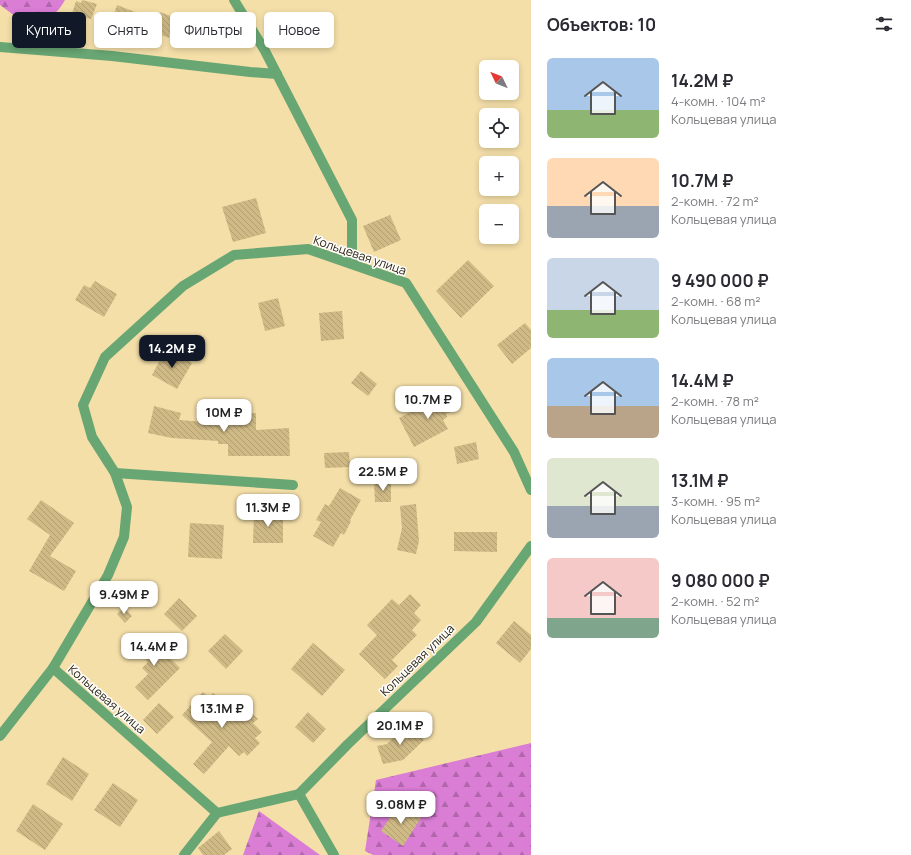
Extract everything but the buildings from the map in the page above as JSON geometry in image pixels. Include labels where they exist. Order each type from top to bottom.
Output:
[{"type":"street","points":[[234,0],[265,51],[352,220],[352,264]]},
{"type":"street","points":[[0,47],[112,56],[277,74]]},
{"type":"street","name":"Кольцевая улица","points":[[217,813],[53,668],[108,576],[124,537],[127,507],[115,474],[92,437],[83,405],[105,357],[183,286],[234,254],[308,249],[406,283],[514,452],[531,490]]},
{"type":"street","points":[[115,474],[293,485]]},
{"type":"street","name":"Кольцевая улица","points":[[299,794],[348,744],[476,622],[531,546]]},
{"type":"street","points":[[0,736],[53,668]]},
{"type":"street","points":[[184,855],[217,813],[299,794],[334,855]]},
{"type":"green space","points":[[0,0],[65,0],[57,12],[12,12],[12,14],[0,5]]},
{"type":"green space","points":[[531,743],[531,855],[373,855],[365,851],[376,780]]},
{"type":"green space","points":[[259,811],[320,855],[243,855]]}]
